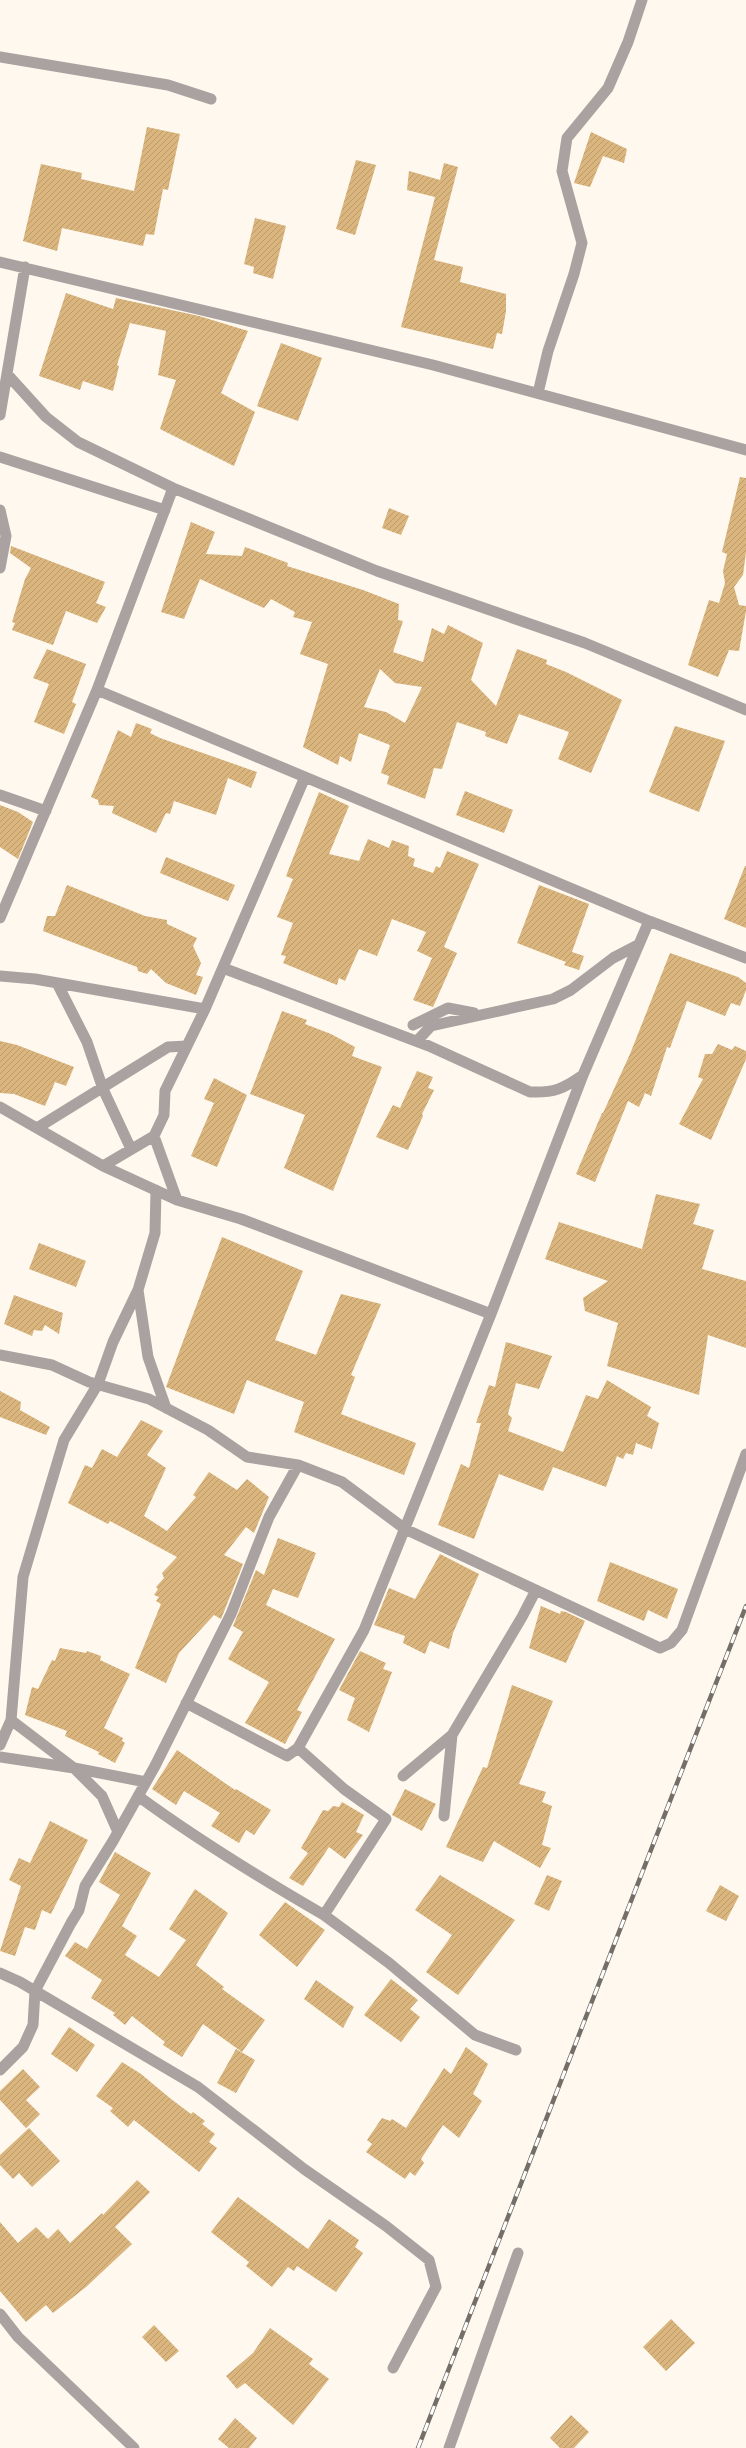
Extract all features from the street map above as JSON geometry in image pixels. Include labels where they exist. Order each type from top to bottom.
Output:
[{"type":"street","points":[[538,393],[548,351],[574,274],[582,243],[562,171],[567,138],[608,88],[628,42],[642,0]]},
{"type":"street","points":[[0,57],[168,85],[211,99]]},
{"type":"street","points":[[0,262],[433,365],[746,450]]},
{"type":"street","points":[[0,415],[25,267]]},
{"type":"street","points":[[7,374],[46,417],[78,442],[173,488],[377,571],[585,643],[746,710]]},
{"type":"street","points":[[0,457],[165,510]]},
{"type":"street","points":[[0,918],[97,690],[173,488]]},
{"type":"street","points":[[0,510],[6,536],[0,568]]},
{"type":"street","points":[[97,690],[648,921],[746,958]]},
{"type":"street","points":[[103,1166],[154,1136],[164,1115],[165,1091],[205,1009],[305,777]]},
{"type":"street","points":[[0,795],[46,811]]},
{"type":"street","points":[[186,1703],[287,1756],[298,1748],[364,1630],[491,1314],[583,1075],[648,921]]},
{"type":"street","points":[[417,1041],[431,1026],[479,1014],[553,999],[571,990],[613,958],[638,945]]},
{"type":"street","points":[[223,968],[417,1041],[530,1092],[547,1093],[564,1088],[583,1075]]},
{"type":"street","points":[[0,976],[57,983],[205,1009]]},
{"type":"street","points":[[57,983],[87,1042],[103,1089],[131,1149]]},
{"type":"street","points":[[413,1025],[448,1008],[479,1014]]},
{"type":"street","points":[[37,1128],[103,1089],[168,1047],[187,1046]]},
{"type":"street","points":[[0,1107],[103,1166],[176,1200],[241,1219],[491,1314]]},
{"type":"street","points":[[154,1136],[176,1200]]},
{"type":"street","points":[[0,1745],[11,1720],[23,1577],[64,1440],[98,1384],[113,1342],[138,1290],[155,1233],[156,1190]]},
{"type":"street","points":[[138,1290],[148,1357],[166,1408]]},
{"type":"street","points":[[0,1355],[52,1365],[98,1384],[149,1399],[208,1430],[247,1457],[298,1465],[342,1482],[404,1529],[660,1648],[671,1642],[682,1630],[746,1454]]},
{"type":"street","points":[[0,2070],[23,2047],[33,2025],[35,1991],[70,1923],[79,1910],[85,1886],[146,1782],[232,1614],[269,1518],[298,1465]]},
{"type":"street","points":[[403,1776],[452,1734],[522,1617],[536,1590]]},
{"type":"street","points":[[11,1720],[74,1768],[102,1796],[118,1832]]},
{"type":"street","points":[[444,1816],[452,1734]]},
{"type":"street","points":[[298,1748],[344,1789],[386,1819],[324,1915]]},
{"type":"street","points":[[0,1757],[74,1768],[146,1782]]},
{"type":"street","points":[[138,1796],[182,1828],[260,1878],[324,1915],[389,1963],[475,2035],[516,2050]]},
{"type":"street","points":[[0,1973],[35,1991],[198,2087],[304,2169],[386,2226],[429,2260],[436,2287],[393,2368]]},
{"type":"street","points":[[450,2448],[518,2253]]},
{"type":"street","points":[[0,2314],[18,2337],[134,2448]]},
{"type":"building","points":[[147,127],[180,134],[168,190],[163,189],[154,235],[146,234],[143,246],[62,228],[57,251],[23,241],[41,164],[82,173],[81,179],[134,191]]},
{"type":"building","points":[[591,132],[627,149],[624,163],[603,156],[590,187],[574,183]]},
{"type":"building","points":[[356,160],[376,165],[355,235],[336,229]]},
{"type":"building","points":[[444,163],[458,167],[434,260],[463,267],[460,282],[506,294],[506,311],[502,334],[497,333],[493,349],[401,327],[435,197],[407,190],[409,171],[440,180]]},
{"type":"building","points":[[255,218],[286,226],[273,279],[253,273],[254,267],[244,264]]},
{"type":"building","points":[[66,293],[113,309],[116,298],[199,316],[248,331],[221,393],[255,412],[234,466],[160,429],[176,380],[158,375],[166,331],[130,323],[117,365],[119,366],[113,391],[83,381],[80,390],[39,376]]},
{"type":"building","points":[[281,343],[322,358],[298,421],[257,406]]},
{"type":"building","points":[[740,477],[746,478],[746,552],[743,575],[734,587],[739,605],[746,606],[746,611],[739,651],[729,650],[718,677],[688,665],[709,600],[719,603],[725,583],[723,571],[727,554],[722,552]]},
{"type":"building","points":[[389,508],[409,516],[401,535],[382,528]]},
{"type":"building","points":[[191,522],[215,532],[206,554],[242,556],[245,547],[288,563],[287,566],[363,590],[399,604],[398,620],[403,621],[393,652],[423,662],[432,628],[444,634],[448,625],[483,643],[471,680],[496,706],[517,649],[547,660],[546,664],[566,672],[622,700],[591,773],[558,759],[569,732],[519,714],[507,744],[485,736],[486,732],[457,722],[442,769],[434,768],[425,799],[387,784],[389,776],[381,773],[390,745],[359,733],[351,762],[340,756],[338,765],[303,747],[328,664],[300,654],[312,622],[293,617],[295,612],[271,599],[264,608],[200,579],[184,619],[161,612]],"holes":[[[380,669],[395,683],[422,687],[405,723],[386,712],[364,707]]]},
{"type":"building","points":[[11,546],[105,582],[96,603],[106,607],[97,623],[66,611],[53,645],[12,630],[15,623],[12,622],[25,579],[31,568],[10,553]]},
{"type":"building","points":[[47,649],[86,664],[72,702],[76,704],[64,734],[34,722],[49,684],[33,678]]},
{"type":"building","points":[[136,723],[152,729],[150,733],[160,738],[257,772],[251,788],[228,778],[216,815],[174,801],[170,814],[166,813],[156,833],[112,813],[114,806],[99,805],[98,800],[91,797],[118,730],[131,737]]},
{"type":"building","points":[[675,726],[725,741],[699,812],[649,792]]},
{"type":"building","points":[[465,791],[513,810],[504,833],[456,815]]},
{"type":"building","points":[[319,792],[349,806],[329,854],[359,861],[368,839],[389,848],[392,840],[409,846],[408,856],[415,859],[413,866],[433,873],[436,866],[440,868],[447,851],[479,864],[444,947],[457,953],[433,1007],[413,1000],[432,958],[417,951],[426,932],[392,919],[377,956],[359,949],[345,981],[339,978],[337,985],[283,963],[286,956],[281,955],[293,923],[277,917],[293,879],[286,876]]},
{"type":"building","points":[[0,805],[18,812],[33,822],[18,859],[0,847]]},
{"type":"building","points":[[166,857],[235,885],[228,901],[160,873]]},
{"type":"building","points":[[746,866],[746,928],[724,919]]},
{"type":"building","points":[[67,885],[145,916],[167,920],[167,924],[197,938],[193,946],[201,963],[196,975],[203,977],[196,995],[166,983],[151,969],[147,974],[138,971],[137,967],[43,931],[47,916],[55,916]]},
{"type":"building","points":[[539,885],[589,904],[572,952],[584,956],[579,970],[564,965],[566,962],[517,943]]},
{"type":"building","points":[[670,953],[738,977],[746,983],[746,990],[740,1006],[731,1003],[725,1016],[687,1001],[670,1048],[667,1047],[651,1096],[645,1093],[639,1107],[628,1101],[595,1182],[576,1174],[602,1113],[630,1054]]},
{"type":"building","points":[[282,1011],[307,1020],[305,1024],[331,1034],[355,1047],[352,1056],[382,1067],[333,1191],[284,1168],[305,1115],[250,1094]]},
{"type":"building","points":[[0,1041],[17,1045],[74,1067],[66,1086],[55,1082],[45,1106],[14,1094],[0,1093]]},
{"type":"building","points":[[718,1044],[732,1050],[735,1046],[746,1051],[746,1059],[711,1140],[679,1124],[703,1079],[698,1077],[705,1054],[712,1054]]},
{"type":"building","points":[[417,1071],[433,1077],[428,1088],[434,1090],[422,1114],[423,1116],[408,1150],[376,1137],[393,1105],[400,1108]]},
{"type":"building","points":[[214,1078],[247,1095],[217,1167],[191,1156],[214,1103],[204,1099]]},
{"type":"building","points":[[656,1194],[700,1204],[693,1224],[714,1230],[702,1269],[746,1281],[746,1348],[708,1335],[699,1395],[607,1366],[618,1323],[585,1311],[583,1298],[608,1281],[545,1259],[559,1222],[642,1249]]},
{"type":"building","points":[[222,1237],[303,1271],[275,1340],[316,1355],[341,1294],[381,1304],[351,1375],[355,1377],[341,1414],[416,1443],[404,1475],[294,1432],[304,1402],[247,1380],[234,1414],[166,1387]]},
{"type":"building","points":[[39,1243],[86,1261],[76,1287],[29,1269]]},
{"type":"building","points":[[14,1295],[63,1313],[59,1334],[45,1325],[42,1331],[34,1330],[32,1336],[4,1324]]},
{"type":"building","points":[[506,1342],[552,1356],[539,1389],[516,1383],[508,1414],[512,1418],[508,1431],[563,1452],[586,1395],[598,1399],[607,1380],[651,1407],[647,1416],[659,1423],[652,1449],[636,1443],[633,1455],[626,1453],[623,1459],[617,1456],[606,1487],[553,1467],[543,1491],[499,1474],[474,1539],[438,1525],[461,1464],[469,1468],[481,1423],[476,1423],[489,1385],[495,1387]]},
{"type":"building","points":[[0,1391],[21,1402],[20,1410],[50,1427],[46,1435],[0,1417]]},
{"type":"building","points":[[141,1420],[163,1431],[147,1455],[166,1468],[144,1516],[167,1531],[196,1497],[193,1495],[209,1472],[237,1490],[247,1479],[269,1497],[254,1533],[246,1527],[224,1555],[243,1564],[221,1619],[214,1615],[179,1653],[166,1683],[135,1668],[161,1604],[156,1601],[159,1597],[154,1595],[158,1589],[156,1587],[164,1578],[162,1573],[177,1557],[110,1521],[108,1524],[68,1503],[85,1465],[92,1468],[102,1449],[117,1457]]},
{"type":"building","points":[[278,1538],[316,1553],[298,1598],[273,1589],[266,1605],[335,1639],[297,1710],[302,1712],[285,1744],[245,1723],[269,1682],[228,1659],[243,1632],[233,1626],[256,1570],[264,1575]]},
{"type":"building","points":[[440,1554],[479,1574],[453,1633],[449,1649],[430,1641],[425,1654],[403,1643],[405,1636],[374,1625],[389,1588],[415,1599]]},
{"type":"building","points":[[610,1562],[678,1589],[667,1619],[648,1610],[644,1621],[597,1601]]},
{"type":"building","points":[[541,1606],[560,1614],[561,1611],[566,1612],[585,1621],[566,1663],[529,1648]]},
{"type":"building","points":[[60,1648],[86,1653],[87,1651],[101,1656],[100,1660],[130,1674],[104,1728],[123,1738],[122,1741],[125,1743],[115,1763],[98,1754],[99,1752],[65,1736],[67,1731],[25,1715],[32,1687],[38,1689],[52,1660],[55,1661]]},
{"type":"building","points":[[360,1651],[386,1663],[383,1669],[392,1672],[369,1732],[347,1720],[355,1698],[339,1690]]},
{"type":"building","points":[[512,1685],[553,1701],[519,1784],[546,1792],[542,1802],[552,1806],[542,1845],[551,1848],[540,1868],[494,1841],[483,1862],[446,1847],[483,1767],[487,1768]]},
{"type":"building","points":[[177,1750],[235,1790],[236,1789],[271,1810],[254,1835],[246,1830],[239,1843],[211,1826],[220,1813],[184,1791],[176,1805],[152,1789]]},
{"type":"building","points":[[405,1789],[436,1804],[422,1831],[392,1815]]},
{"type":"building","points":[[342,1802],[364,1815],[356,1832],[363,1835],[345,1859],[329,1847],[303,1886],[289,1878],[308,1853],[301,1848],[323,1810],[328,1811],[333,1806],[339,1807]]},
{"type":"building","points":[[50,1821],[88,1840],[51,1914],[42,1910],[35,1930],[25,1927],[15,1956],[0,1951],[21,1886],[9,1880],[19,1858],[30,1863]]},
{"type":"building","points":[[115,1852],[151,1873],[122,1926],[137,1936],[125,1955],[159,1977],[186,1940],[169,1929],[195,1889],[228,1913],[196,1965],[224,1987],[222,1989],[265,2020],[242,2052],[203,2024],[182,2057],[163,2045],[165,2042],[132,2016],[125,2025],[113,2015],[115,2013],[91,1998],[102,1980],[65,1956],[75,1942],[87,1949],[120,1895],[99,1882]]},
{"type":"building","points":[[440,1875],[515,1920],[458,1995],[426,1972],[452,1935],[415,1910]]},
{"type":"building","points":[[547,1875],[562,1881],[549,1911],[534,1904]]},
{"type":"building","points":[[720,1885],[739,1896],[726,1921],[706,1911]]},
{"type":"building","points":[[285,1902],[325,1930],[297,1967],[259,1935]]},
{"type":"building","points":[[391,1979],[418,2000],[410,2009],[420,2017],[401,2042],[364,2015]]},
{"type":"building","points":[[316,1980],[354,2007],[343,2028],[304,1999]]},
{"type":"building","points":[[69,2027],[95,2045],[77,2072],[51,2054]]},
{"type":"building","points":[[466,2047],[488,2064],[473,2094],[482,2101],[459,2138],[443,2125],[421,2159],[424,2163],[415,2176],[410,2172],[405,2179],[366,2152],[372,2144],[367,2140],[382,2118],[390,2121],[392,2119],[406,2128],[444,2068],[451,2074]]},
{"type":"building","points":[[236,2049],[255,2060],[236,2093],[217,2083]]},
{"type":"building","points":[[122,2062],[141,2074],[191,2114],[193,2112],[205,2121],[202,2124],[215,2134],[209,2142],[217,2148],[199,2172],[134,2120],[128,2127],[110,2111],[113,2108],[96,2096]]},
{"type":"building","points":[[23,2069],[40,2087],[26,2100],[40,2114],[26,2128],[0,2100],[0,2091]]},
{"type":"building","points":[[29,2128],[60,2161],[32,2187],[19,2173],[13,2179],[0,2165],[0,2155]]},
{"type":"building","points":[[137,2180],[150,2192],[115,2227],[132,2244],[86,2287],[53,2313],[46,2305],[26,2322],[0,2291],[0,2222],[18,2243],[36,2227],[48,2239],[58,2229],[70,2243],[102,2213],[103,2215]]},
{"type":"building","points":[[238,2197],[308,2249],[329,2219],[359,2240],[355,2247],[363,2253],[336,2292],[297,2266],[294,2271],[288,2267],[272,2287],[246,2266],[249,2262],[211,2232]]},
{"type":"building","points":[[671,2319],[695,2343],[666,2371],[643,2347]]},
{"type":"building","points":[[154,2325],[179,2351],[166,2362],[142,2337]]},
{"type":"building","points":[[270,2328],[313,2359],[309,2364],[329,2379],[293,2425],[245,2383],[237,2389],[226,2376],[253,2353]]},
{"type":"building","points":[[571,2415],[589,2432],[574,2448],[560,2448],[550,2438]]},
{"type":"building","points":[[235,2418],[257,2438],[249,2448],[229,2448],[218,2439]]},
{"type":"railway","points":[[418,2448],[746,1606]]}]
